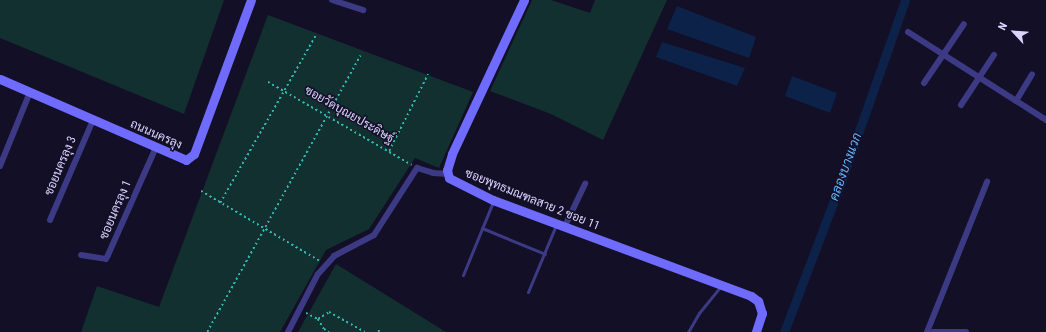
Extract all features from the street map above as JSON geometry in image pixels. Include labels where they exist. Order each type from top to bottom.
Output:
[{"type":"street","name":"ถนนนครลุง","points":[[0,79],[183,160],[194,154],[251,0]]},
{"type":"street","points":[[332,0],[363,10]]},
{"type":"street","name":"ซอยพุทธมณฑลสาย 2 ซอย 11","points":[[524,0],[452,154],[448,174],[449,178],[457,184],[494,200],[758,301],[762,313],[756,332]]},
{"type":"street","points":[[924,83],[964,24]]},
{"type":"street","points":[[908,32],[1046,120]]},
{"type":"street","points":[[961,105],[994,55]]},
{"type":"street","points":[[1016,101],[1032,74]]},
{"type":"street","points":[[0,166],[30,92]]},
{"type":"street","name":"ซอยนครลุง 3","points":[[50,220],[92,120]]},
{"type":"street","name":"ซอยนครลุง 1","points":[[81,255],[106,259],[156,147]]},
{"type":"street","points":[[288,332],[318,274],[334,256],[374,235],[418,168],[433,174],[448,174]]},
{"type":"street","points":[[927,332],[987,182]]},
{"type":"street","points":[[561,225],[585,184]]},
{"type":"street","points":[[932,332],[966,332]]},
{"type":"lane","points":[[463,275],[494,200]]},
{"type":"lane","points":[[528,292],[545,254],[561,225]]},
{"type":"lane","points":[[482,228],[545,254]]},
{"type":"lane","points":[[688,332],[699,313],[711,301],[720,286]]},
{"type":"path","points":[[220,203],[316,35]]},
{"type":"path","points":[[207,332],[265,230],[360,56]]},
{"type":"path","points":[[389,150],[428,74]]},
{"type":"path","name":"ซอยวัดบุณยประดิษฐ์","points":[[268,82],[418,168]]},
{"type":"path","points":[[201,191],[265,230],[326,264]]},
{"type":"path","points":[[300,310],[318,319],[324,329],[329,332]]},
{"type":"path","points":[[318,319],[329,312],[365,332]]},
{"type":"path","points":[[378,332],[380,328]]},
{"type":"green space","points":[[0,0],[224,0],[184,114],[0,38]]},
{"type":"green space","points":[[532,0],[551,0],[590,13],[595,0],[667,0],[603,140],[551,114],[490,91]]},
{"type":"green space","points":[[268,15],[473,92],[439,168],[415,158],[369,229],[326,250],[280,332],[81,332],[97,286],[159,307]]},
{"type":"green space","points":[[336,264],[446,332],[298,332]]},
{"type":"water","points":[[677,6],[756,37],[749,58],[667,29]]},
{"type":"water","points":[[662,42],[745,68],[737,86],[656,57]]},
{"type":"water","points":[[792,76],[837,93],[830,113],[785,96]]},
{"type":"waterway","name":"คลองบางแวก","points":[[784,332],[841,182],[905,0]]}]
